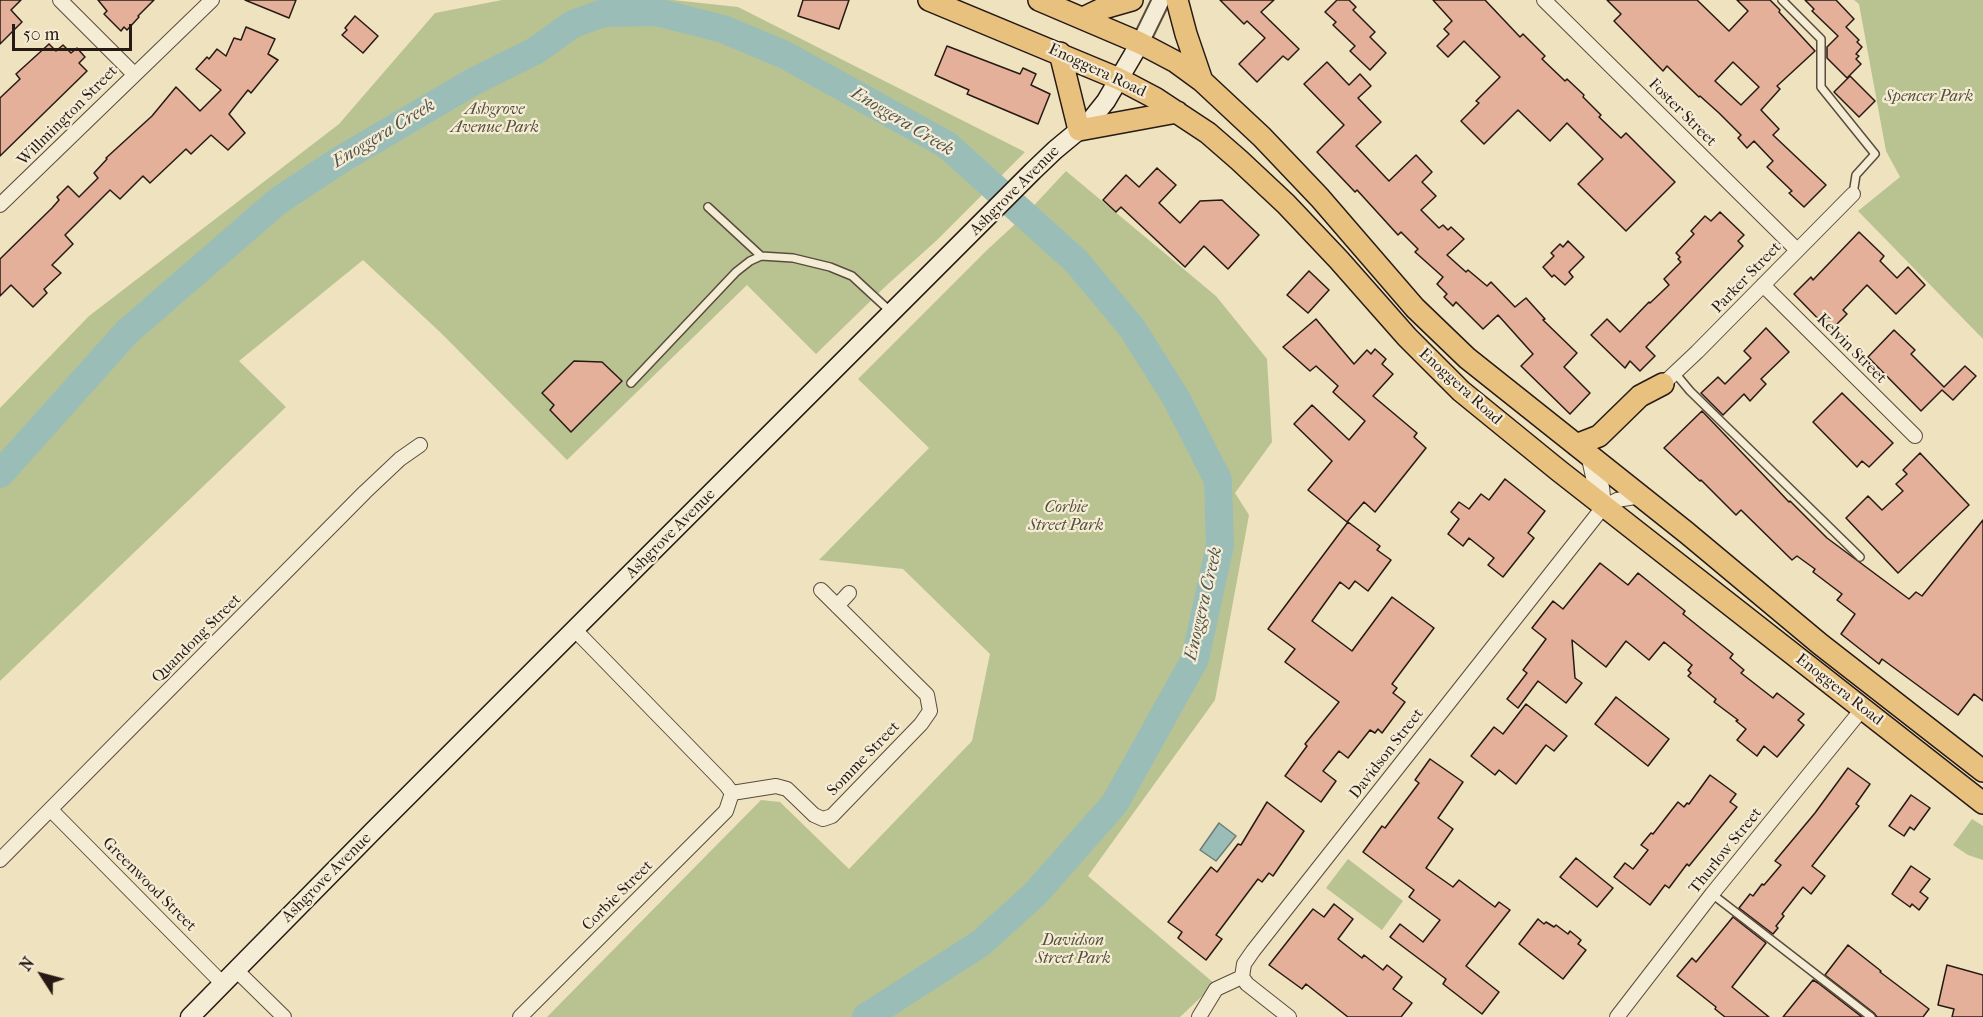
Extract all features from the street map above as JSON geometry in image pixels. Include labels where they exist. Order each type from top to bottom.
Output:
[{"type":"main road","name":"Enoggera Road","points":[[929,0],[1119,79],[1177,112],[1208,133],[1286,204],[1414,344],[1461,391],[1983,803]]},
{"type":"main road","name":"Enoggera Road","points":[[1039,0],[1140,43],[1176,62],[1202,81],[1245,121],[1320,198],[1415,308],[1488,376],[1641,496],[1820,644],[1983,771]]},
{"type":"main road","points":[[1083,18],[1104,8],[1132,0]]},
{"type":"main road","points":[[1177,0],[1202,81]]},
{"type":"main road","name":"Ashgrove Avenue","points":[[190,1017],[891,312],[1055,150],[1096,114],[1140,43]]},
{"type":"main road","points":[[1060,53],[1079,130],[1177,112]]},
{"type":"main road","points":[[1582,449],[1599,436],[1640,396],[1669,379]]},
{"type":"street","points":[[60,0],[134,74]]},
{"type":"street","name":"Willmington Street","points":[[0,205],[212,0]]},
{"type":"street","points":[[1140,43],[1161,0]]},
{"type":"street","name":"Foster Street","points":[[1544,0],[1797,249]]},
{"type":"street","name":"Parker Street","points":[[1669,379],[1853,194]]},
{"type":"street","name":"Kelvin Street","points":[[1763,285],[1915,436]]},
{"type":"street","name":"Quandong Street","points":[[0,860],[365,492],[400,459],[420,445]]},
{"type":"street","points":[[1582,449],[1593,477],[1602,487],[1604,506],[1617,500],[1641,496]]},
{"type":"street","name":"Davidson Street","points":[[1242,977],[1244,964],[1253,951],[1604,506]]},
{"type":"street","name":"Somme Street","points":[[732,793],[776,786],[787,789],[814,815],[823,819],[832,816],[921,724],[930,711],[927,695],[821,590]]},
{"type":"street","points":[[837,606],[849,593]]},
{"type":"street","points":[[575,630],[726,784],[732,793]]},
{"type":"street","name":"Thurlow Street","points":[[1617,1017],[1712,894],[1863,708]]},
{"type":"street","name":"Corbie Street","points":[[520,1017],[726,811],[732,793]]},
{"type":"street","name":"Greenwood Street","points":[[51,810],[223,984]]},
{"type":"street","points":[[236,970],[284,1017]]},
{"type":"street","points":[[1199,1017],[1216,989],[1242,977],[1247,984],[1289,1017]]},
{"type":"lane","points":[[1782,0],[1821,39],[1821,87],[1875,154],[1856,176],[1853,194]]},
{"type":"lane","points":[[708,207],[761,256]]},
{"type":"lane","points":[[631,382],[736,272],[761,256],[793,258],[830,267],[852,276],[891,312]]},
{"type":"lane","points":[[1669,379],[1699,400],[1860,557]]},
{"type":"lane","points":[[1712,894],[1871,1017]]},
{"type":"green space","name":"Ashgrove Avenue Park","points":[[502,0],[673,0],[738,7],[1025,152],[936,241],[816,354],[747,285],[567,460],[441,333],[363,260],[239,361],[286,407],[0,681],[0,408],[89,316],[339,124],[435,13]]},
{"type":"green space","name":"Spencer Park","points":[[1854,0],[1983,0],[1983,339],[1858,211],[1900,177],[1886,151],[1859,4]]},
{"type":"green space","name":"Corbie Street Park","points":[[1066,171],[1216,296],[1267,359],[1272,442],[1235,493],[1249,515],[1215,700],[1088,876],[1215,984],[1180,1017],[547,1017],[761,800],[780,802],[849,869],[972,741],[990,654],[903,569],[819,560],[929,448],[858,379],[1025,215]]},
{"type":"green space","points":[[1972,819],[1983,826],[1983,860],[1968,855],[1953,845]]},
{"type":"green space","points":[[1348,859],[1403,901],[1382,930],[1326,888]]},
{"type":"water","points":[[1219,823],[1236,836],[1216,861],[1200,850]]},
{"type":"building","points":[[0,0],[21,0],[11,10],[22,22],[0,44]]},
{"type":"building","points":[[98,0],[154,0],[127,30],[124,27],[121,31],[104,14],[107,11]]},
{"type":"building","points":[[245,0],[296,0],[289,18]]},
{"type":"building","points":[[803,0],[849,0],[839,29],[798,16]]},
{"type":"building","points":[[1220,0],[1274,0],[1261,12],[1299,49],[1288,60],[1283,56],[1257,82],[1239,64],[1265,38],[1247,21],[1244,24]]},
{"type":"building","points":[[1337,0],[1349,0],[1356,7],[1353,10],[1375,32],[1370,37],[1386,53],[1370,70],[1350,51],[1355,46],[1333,25],[1336,22],[1325,12]]},
{"type":"building","points":[[1433,0],[1485,0],[1520,37],[1523,34],[1545,56],[1542,59],[1584,95],[1583,97],[1601,115],[1599,117],[1621,138],[1626,133],[1675,182],[1626,231],[1578,184],[1603,159],[1567,123],[1550,141],[1518,110],[1484,144],[1461,121],[1479,103],[1476,101],[1500,77],[1464,41],[1448,57],[1437,46],[1449,34],[1444,29],[1452,21]]},
{"type":"building","points":[[1607,0],[1697,0],[1729,31],[1748,11],[1737,0],[1770,0],[1815,51],[1777,86],[1780,89],[1761,110],[1779,129],[1773,135],[1826,185],[1804,207],[1789,193],[1792,191],[1767,167],[1773,161],[1754,141],[1747,148],[1738,138],[1741,135],[1719,113],[1667,66],[1663,71],[1614,21],[1621,14]],"holes":[[[1733,62],[1759,87],[1741,105],[1715,81]]]},
{"type":"building","points":[[1805,0],[1836,0],[1854,19],[1846,27],[1859,40],[1857,42],[1862,47],[1856,54],[1859,56],[1856,59],[1861,64],[1847,78],[1827,58],[1827,47],[1838,36],[1812,11],[1814,9]]},
{"type":"building","points":[[355,16],[378,36],[363,53],[342,35]]},
{"type":"building","points":[[246,27],[275,39],[268,54],[278,60],[251,93],[248,90],[229,114],[245,133],[228,150],[211,135],[191,154],[186,149],[150,183],[143,176],[120,199],[110,190],[65,235],[73,244],[52,265],[61,273],[44,289],[47,293],[33,307],[11,285],[0,296],[0,259],[52,208],[59,200],[57,197],[68,186],[79,197],[98,178],[94,173],[106,158],[152,116],[176,87],[200,111],[221,90],[196,69],[217,49],[226,56],[234,38],[241,40]]},
{"type":"building","points":[[49,44],[56,51],[63,45],[71,53],[77,48],[85,57],[79,63],[87,71],[0,156],[0,98],[20,79],[16,74]]},
{"type":"building","points":[[947,46],[1020,74],[1023,68],[1036,74],[1031,85],[1050,94],[1038,124],[967,94],[969,90],[935,75]]},
{"type":"building","points":[[1327,62],[1349,85],[1360,74],[1371,86],[1358,98],[1381,122],[1356,146],[1389,181],[1416,155],[1432,172],[1422,182],[1436,196],[1421,210],[1439,228],[1443,225],[1448,230],[1451,227],[1464,239],[1447,255],[1487,286],[1491,282],[1515,307],[1526,298],[1545,319],[1543,320],[1577,353],[1564,367],[1590,393],[1570,414],[1521,366],[1533,354],[1498,315],[1483,329],[1456,302],[1453,306],[1444,297],[1447,294],[1437,284],[1443,277],[1415,252],[1418,249],[1401,232],[1398,235],[1357,190],[1355,192],[1317,152],[1344,125],[1304,84]]},
{"type":"building","points":[[1850,76],[1875,101],[1859,117],[1834,92]]},
{"type":"building","points":[[1157,168],[1176,185],[1159,203],[1180,223],[1200,201],[1222,200],[1259,235],[1228,269],[1204,246],[1185,267],[1121,207],[1116,212],[1103,200],[1126,175],[1139,187]]},
{"type":"building","points":[[1720,212],[1744,235],[1738,241],[1743,246],[1646,347],[1655,356],[1640,371],[1630,361],[1625,368],[1591,335],[1607,319],[1620,332],[1669,285],[1664,279],[1681,262],[1676,253],[1694,234],[1691,231],[1705,216],[1711,221]]},
{"type":"building","points":[[1859,232],[1884,256],[1880,261],[1897,278],[1908,267],[1925,285],[1896,314],[1867,285],[1843,310],[1847,314],[1830,331],[1794,294],[1811,277],[1813,280]]},
{"type":"building","points":[[1568,241],[1584,257],[1569,272],[1573,277],[1565,285],[1554,275],[1552,277],[1543,267],[1554,256],[1551,253],[1560,244],[1563,247]]},
{"type":"building","points":[[1309,271],[1329,290],[1308,313],[1287,295]]},
{"type":"building","points":[[1316,319],[1354,364],[1367,350],[1371,354],[1375,349],[1386,359],[1382,364],[1393,374],[1373,396],[1417,433],[1414,437],[1426,448],[1375,512],[1364,502],[1347,522],[1308,490],[1332,461],[1294,424],[1312,405],[1349,440],[1365,421],[1333,392],[1338,386],[1316,366],[1310,371],[1283,347]]},
{"type":"building","points":[[1766,328],[1789,352],[1761,379],[1766,384],[1750,401],[1744,394],[1723,415],[1701,393],[1718,377],[1725,384],[1751,358],[1744,351]]},
{"type":"building","points":[[1894,330],[1915,350],[1911,354],[1944,387],[1965,366],[1976,376],[1953,400],[1942,390],[1921,411],[1868,357]]},
{"type":"building","points":[[574,361],[602,362],[622,381],[571,432],[550,410],[554,405],[542,393]]},
{"type":"building","points":[[1842,393],[1893,443],[1869,467],[1862,461],[1857,467],[1813,422]]},
{"type":"building","points":[[1702,411],[1789,502],[1827,538],[1909,599],[1916,592],[1922,596],[1983,520],[1983,701],[1974,694],[1958,715],[1882,659],[1879,664],[1841,634],[1855,614],[1837,600],[1842,594],[1813,572],[1815,569],[1797,556],[1792,560],[1741,510],[1736,515],[1664,448]]},
{"type":"building","points":[[1920,453],[1969,505],[1898,573],[1846,518],[1868,496],[1882,510],[1903,491],[1896,484],[1907,474],[1903,470]]},
{"type":"building","points":[[1505,479],[1545,511],[1528,533],[1534,538],[1503,577],[1488,565],[1494,558],[1469,538],[1463,546],[1448,534],[1459,519],[1451,512],[1459,502],[1469,509],[1481,494],[1489,500]]},
{"type":"building","points":[[1348,522],[1380,546],[1377,550],[1391,560],[1368,591],[1355,581],[1349,589],[1340,582],[1312,621],[1352,651],[1392,597],[1434,628],[1392,684],[1397,688],[1393,693],[1405,702],[1382,733],[1378,729],[1375,733],[1370,730],[1348,758],[1339,751],[1323,771],[1336,781],[1321,802],[1285,776],[1307,746],[1305,744],[1339,702],[1285,662],[1295,649],[1268,629]]},
{"type":"building","points":[[1600,563],[1628,585],[1638,573],[1685,611],[1683,614],[1733,654],[1730,658],[1744,670],[1741,673],[1773,698],[1777,693],[1804,714],[1798,720],[1804,725],[1777,757],[1764,746],[1757,756],[1737,740],[1746,729],[1714,702],[1716,699],[1688,676],[1691,673],[1688,670],[1692,665],[1664,642],[1649,660],[1626,641],[1606,667],[1572,640],[1575,678],[1582,683],[1566,703],[1538,681],[1518,708],[1507,699],[1527,673],[1523,670],[1546,639],[1532,628],[1553,601],[1563,609]]},
{"type":"building","points":[[1616,697],[1669,739],[1648,766],[1595,724]]},
{"type":"building","points":[[1526,704],[1567,736],[1554,751],[1546,745],[1516,784],[1499,770],[1495,775],[1471,756],[1494,727],[1503,734]]},
{"type":"building","points":[[1430,759],[1463,782],[1438,818],[1453,829],[1426,868],[1453,887],[1459,880],[1495,907],[1499,902],[1510,910],[1466,966],[1499,992],[1482,1014],[1443,984],[1446,979],[1390,937],[1400,924],[1423,942],[1440,920],[1409,897],[1414,890],[1363,852],[1382,826],[1385,828],[1419,783],[1415,780]]},
{"type":"building","points":[[1848,768],[1870,784],[1856,804],[1859,806],[1812,866],[1825,876],[1811,894],[1803,887],[1782,914],[1784,916],[1773,934],[1739,908],[1750,894],[1753,896],[1781,865],[1775,861],[1815,813]]},
{"type":"building","points":[[1710,775],[1736,794],[1730,802],[1737,807],[1689,866],[1687,864],[1669,888],[1665,885],[1650,905],[1614,877],[1625,863],[1633,869],[1648,850],[1641,845],[1651,833],[1653,834],[1678,802],[1684,807],[1687,803],[1689,804]]},
{"type":"building","points":[[1911,795],[1930,808],[1914,830],[1910,827],[1904,836],[1889,826]]},
{"type":"building","points":[[1267,802],[1304,831],[1273,876],[1269,873],[1262,882],[1258,879],[1216,935],[1222,939],[1206,960],[1178,938],[1182,932],[1168,922],[1211,867],[1217,872],[1238,844],[1241,845]]},
{"type":"building","points":[[1576,858],[1613,888],[1597,907],[1560,877]]},
{"type":"building","points":[[1911,866],[1930,879],[1920,892],[1928,898],[1919,910],[1912,904],[1910,907],[1892,894]]},
{"type":"building","points":[[1334,904],[1353,919],[1338,939],[1362,958],[1364,955],[1383,970],[1387,965],[1402,977],[1393,989],[1412,1003],[1401,1017],[1348,1017],[1306,984],[1302,989],[1269,965],[1313,909],[1324,917]]},
{"type":"building","points":[[1733,917],[1766,943],[1732,987],[1769,1017],[1725,1017],[1677,976],[1692,958],[1696,962]]},
{"type":"building","points":[[1538,919],[1544,924],[1546,922],[1554,927],[1556,925],[1568,934],[1570,931],[1581,940],[1578,944],[1586,950],[1563,979],[1519,944]]},
{"type":"building","points":[[1848,945],[1929,1009],[1923,1017],[1877,1017],[1825,975]]},
{"type":"building","points":[[1947,965],[1983,975],[1983,1017],[1952,1017],[1954,1009],[1938,1005]]},
{"type":"building","points":[[1813,980],[1818,983],[1862,1017],[1783,1017]]},
{"type":"waterway","name":"Enoggera Creek","points":[[0,474],[127,332],[278,201],[340,160],[476,80],[535,51],[573,24],[603,13],[656,12],[723,29],[785,55],[947,145],[1076,261],[1132,328],[1176,398],[1218,480],[1220,545],[1195,659],[1115,803],[1036,893],[981,943],[866,1017]]},
{"type":"park label","name":"Davidson Street Park","points":[[1073,950]]}]
